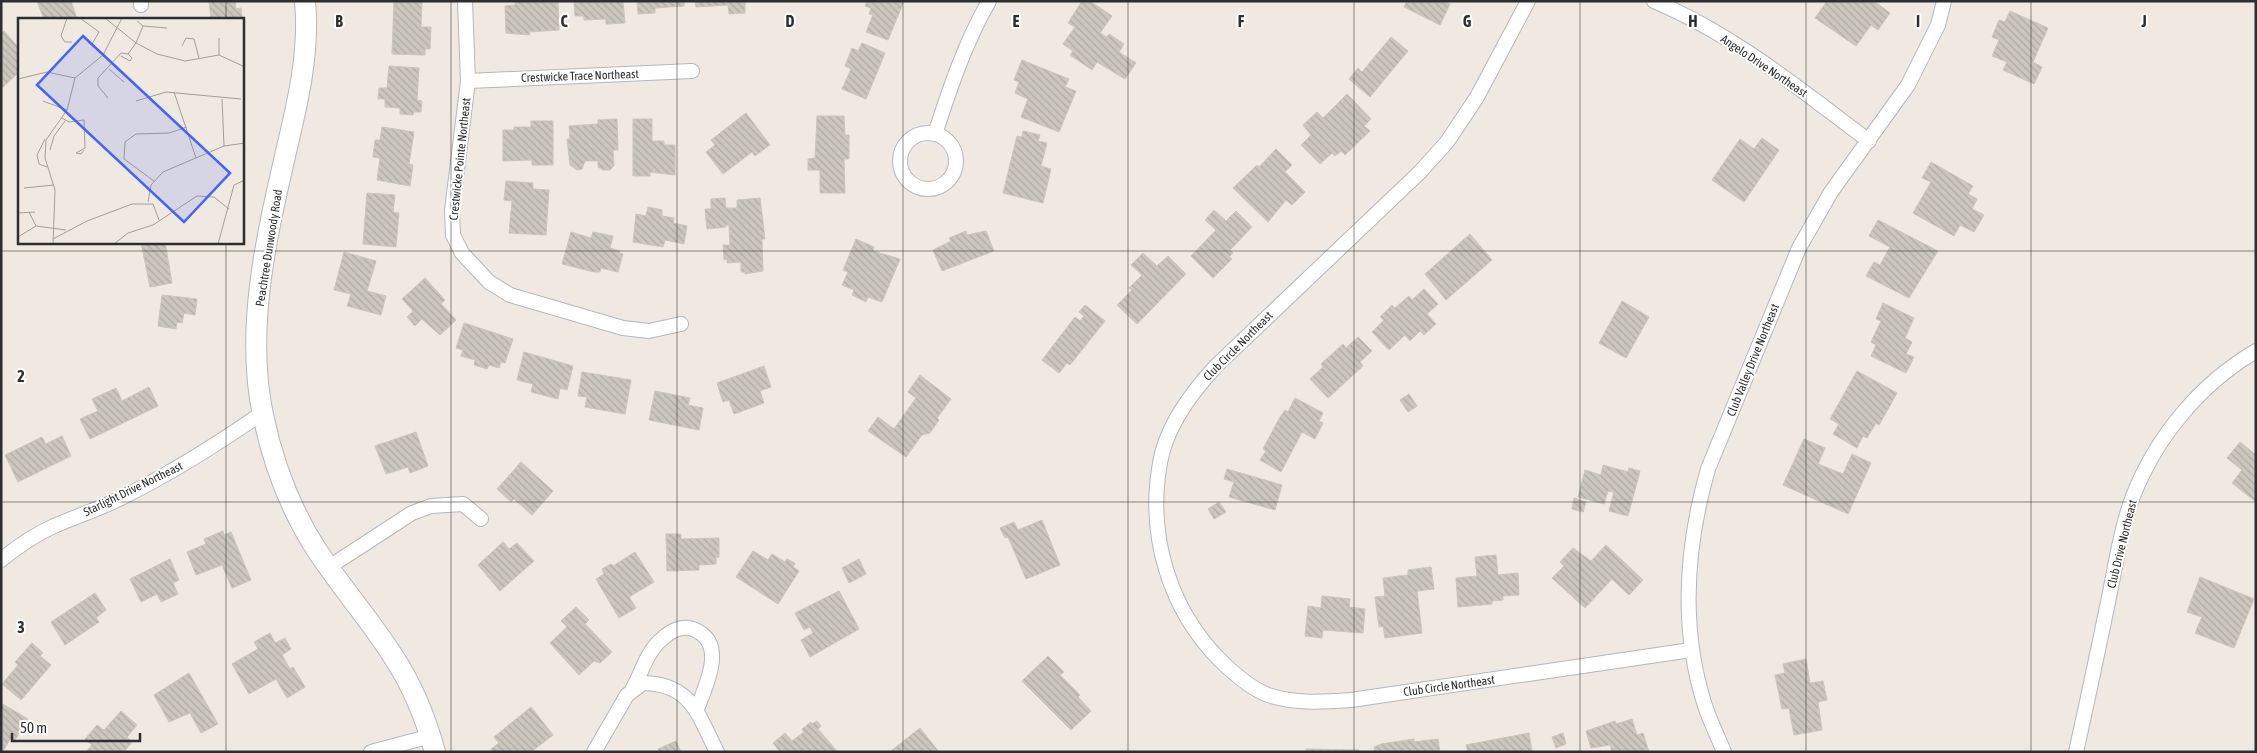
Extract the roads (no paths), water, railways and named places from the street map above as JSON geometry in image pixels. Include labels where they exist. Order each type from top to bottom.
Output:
[{"type":"main road","name":"Peachtree Dunwoody Road","points":[[305,1],[305,48],[301,88],[271,218],[260,288],[256,354],[262,413],[276,467],[294,510],[329,567],[394,657],[414,696],[433,744]]},
{"type":"street","name":"Crestwicke Pointe Northeast","points":[[465,1],[468,81],[452,210],[453,235],[474,268],[489,282],[510,295],[607,324],[649,331],[681,324]]},
{"type":"street","points":[[935,134],[958,65],[974,28],[989,1]]},
{"type":"street","name":"Club Circle Northeast","points":[[1528,1],[1478,97],[1447,142],[1420,172],[1216,366],[1186,402],[1170,433],[1160,463],[1156,508],[1161,554],[1178,603],[1207,647],[1228,668],[1252,687],[1286,700],[1318,702],[1351,700],[1691,650]]},
{"type":"street","name":"Angelo Drive Northeast","points":[[1654,1],[1712,31],[1762,62],[1869,141]]},
{"type":"street","name":"Club Valley Drive Northeast","points":[[1724,752],[1705,706],[1691,650],[1688,603],[1690,556],[1697,506],[1708,469],[1799,248],[1831,192],[1908,84],[1938,25],[1944,1]]},
{"type":"street","name":"Crestwicke Trace Northeast","points":[[468,81],[692,72]]},
{"type":"street","points":[[920,134],[935,134],[948,140],[954,151],[956,161],[954,172],[944,184],[932,189],[919,188],[903,176],[900,167],[901,153],[911,138],[920,134]]},
{"type":"street","name":"Club Drive Northeast","points":[[2076,752],[2124,526],[2145,470],[2175,422],[2205,388],[2240,360],[2256,351]]},
{"type":"street","name":"Starlight Drive Northeast","points":[[1,560],[24,543],[51,528],[106,506],[161,478],[214,447],[262,413]]},
{"type":"street","points":[[329,567],[412,513],[431,506],[463,504],[481,519]]},
{"type":"street","points":[[594,752],[633,688],[653,649],[661,639],[680,628],[691,628],[706,637],[713,652],[710,672],[697,710]]},
{"type":"street","points":[[633,688],[642,683],[662,686],[681,694],[697,710],[717,752]]},
{"type":"street","points":[[371,752],[433,744]]}]
